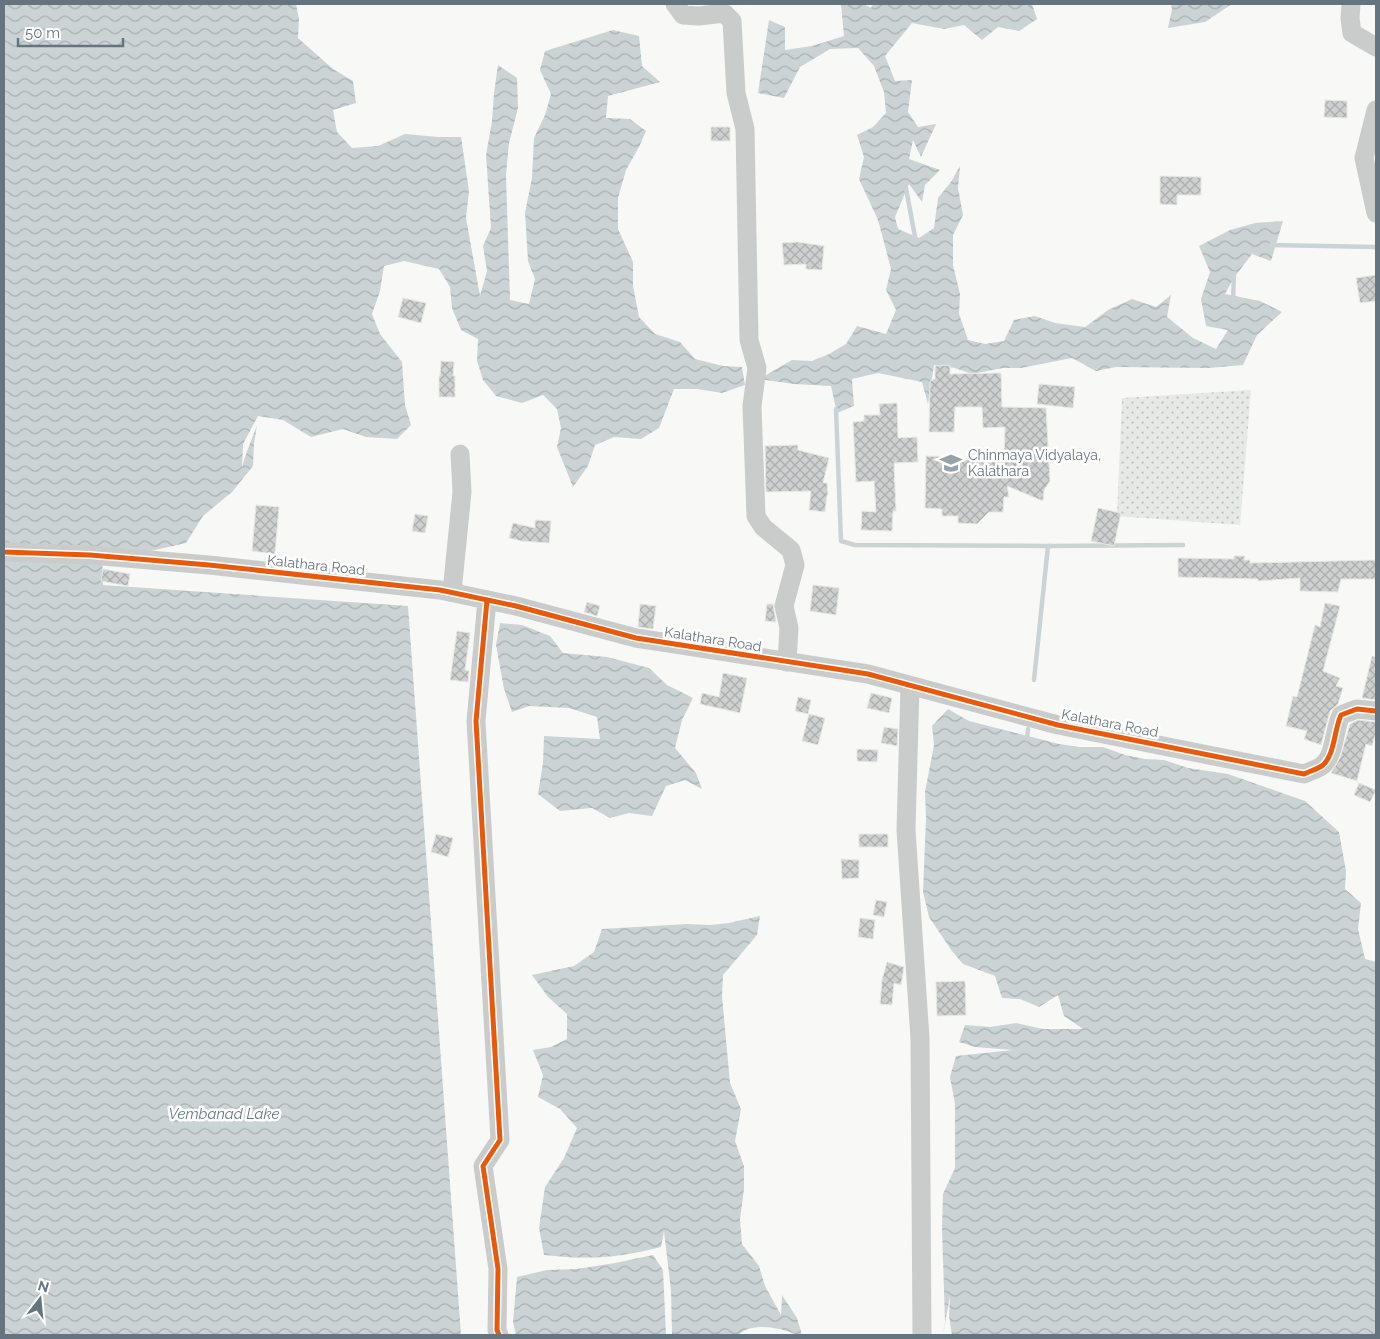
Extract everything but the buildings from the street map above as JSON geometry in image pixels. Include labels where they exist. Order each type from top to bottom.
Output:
[{"type":"street","points":[[675,4],[683,15],[699,16],[724,13],[732,21],[736,93],[745,129],[749,340],[757,368],[752,406],[756,516],[763,527],[791,550],[795,565],[784,606],[789,628],[787,662]]},
{"type":"street","points":[[1351,4],[1352,33],[1376,47]]},
{"type":"street","points":[[1376,110],[1364,158],[1376,213]]},
{"type":"street","points":[[452,592],[462,492],[460,454]]},
{"type":"street","name":"Kalathara Road","points":[[4,552],[90,555],[209,565],[452,592],[636,638],[868,674],[1058,725],[1304,774],[1324,764],[1331,752],[1336,725],[1341,715],[1356,709],[1376,711]]},
{"type":"street","points":[[487,600],[476,721],[500,1140],[483,1166],[498,1270],[497,1330],[499,1335]]},
{"type":"street","points":[[910,686],[906,830],[920,1038],[922,1335]]},
{"type":"shaded area","points":[[1251,390],[1240,525],[1117,516],[1122,398]]},
{"type":"water","name":"Vembanad Lake","points":[[4,4],[296,4],[299,19],[298,38],[333,69],[353,81],[356,103],[333,110],[337,132],[352,148],[378,146],[405,134],[461,137],[469,191],[466,218],[480,296],[487,271],[483,246],[491,228],[486,155],[498,65],[517,78],[518,108],[509,143],[506,175],[510,300],[529,304],[535,279],[528,261],[525,213],[532,178],[534,138],[545,115],[551,94],[540,70],[545,51],[613,30],[639,36],[642,66],[660,82],[608,96],[606,118],[630,119],[646,131],[626,170],[618,198],[618,229],[633,262],[633,286],[639,317],[655,334],[680,342],[695,359],[723,366],[742,367],[745,385],[722,393],[697,389],[674,389],[659,428],[641,439],[614,437],[595,445],[588,466],[573,487],[557,447],[561,428],[557,409],[543,395],[522,403],[496,396],[483,380],[477,361],[478,339],[461,330],[452,308],[450,287],[439,269],[404,261],[384,266],[380,291],[372,314],[380,334],[402,362],[405,405],[411,425],[397,439],[366,437],[343,429],[311,437],[283,420],[258,416],[243,444],[242,467],[257,425],[253,466],[232,492],[203,516],[186,543],[146,552],[102,549],[103,585],[408,606],[461,1335],[4,1335]]},
{"type":"water","points":[[841,4],[864,4],[871,8],[873,4],[1032,4],[1037,19],[1019,31],[998,27],[982,40],[964,25],[944,29],[912,23],[885,56],[895,81],[912,80],[908,112],[918,127],[936,124],[921,157],[913,140],[909,159],[940,170],[925,185],[922,202],[909,184],[895,217],[898,229],[919,238],[934,228],[938,198],[951,182],[960,166],[958,188],[963,215],[953,235],[953,265],[960,294],[959,314],[968,340],[985,344],[1004,341],[1014,320],[1035,316],[1055,323],[1085,327],[1108,310],[1132,299],[1156,307],[1171,295],[1167,317],[1193,338],[1216,349],[1228,330],[1206,326],[1201,299],[1210,272],[1199,246],[1230,230],[1255,223],[1283,221],[1271,261],[1252,254],[1233,279],[1225,294],[1260,301],[1282,312],[1257,335],[1243,365],[1209,368],[1116,367],[1096,371],[1072,358],[1021,368],[1003,368],[972,374],[955,368],[934,365],[928,404],[922,382],[878,373],[852,379],[854,406],[837,413],[831,386],[794,384],[759,379],[792,360],[812,361],[829,354],[846,344],[857,326],[886,334],[896,310],[886,290],[891,269],[878,220],[859,179],[864,157],[857,135],[873,127],[886,113],[884,92],[874,66],[858,48],[830,49],[800,67],[784,98],[758,93],[769,20],[785,27],[785,50],[812,46],[844,36]]},
{"type":"water","points":[[1171,4],[1232,4],[1205,22],[1168,28],[1172,9]]},
{"type":"water","points":[[500,623],[522,625],[550,636],[563,653],[607,657],[649,668],[667,685],[693,698],[682,720],[675,748],[696,773],[702,789],[685,780],[666,786],[652,816],[629,813],[610,818],[592,808],[560,811],[538,794],[543,763],[544,736],[600,739],[597,717],[569,708],[529,706],[512,712],[504,689],[496,645]]},
{"type":"water","points":[[948,709],[969,721],[1059,744],[1079,747],[1103,747],[1125,755],[1164,760],[1188,768],[1228,774],[1305,801],[1339,832],[1346,871],[1345,889],[1361,903],[1358,929],[1365,959],[1376,962],[1376,1335],[952,1335],[949,1316],[950,1296],[943,1335],[945,1322],[942,1228],[943,1194],[955,1168],[955,1104],[950,1077],[956,1056],[1013,1050],[975,1047],[959,1042],[965,1025],[990,1027],[1016,1023],[1043,1029],[1083,1029],[1064,1016],[1058,995],[1039,1007],[1020,999],[1002,998],[995,976],[963,964],[929,917],[923,892],[926,818],[925,792],[934,745],[932,726]]},
{"type":"water","points":[[760,916],[757,935],[723,975],[722,996],[730,1083],[741,1109],[735,1141],[744,1166],[744,1189],[740,1219],[742,1244],[759,1266],[765,1286],[781,1315],[782,1295],[797,1318],[802,1335],[775,1328],[755,1327],[738,1335],[672,1335],[671,1291],[664,1231],[661,1247],[646,1251],[603,1257],[544,1255],[539,1228],[545,1187],[564,1158],[577,1128],[560,1109],[538,1097],[543,1075],[533,1050],[551,1047],[567,1039],[567,1014],[548,997],[532,975],[574,966],[594,952],[602,929],[687,924],[710,925]]},
{"type":"water","points":[[653,1255],[663,1270],[666,1335],[516,1335],[513,1322],[517,1277],[547,1270],[577,1269]]},
{"type":"waterway","points":[[905,183],[916,242]]},
{"type":"waterway","points":[[1271,245],[1376,247]]},
{"type":"waterway","points":[[1233,300],[1234,273]]},
{"type":"waterway","points":[[836,409],[841,541],[855,545],[1051,546]]},
{"type":"waterway","points":[[1034,680],[1048,546],[1183,545]]},
{"type":"waterway","points":[[1027,739],[1028,729]]},
{"type":"cycle path","points":[[4,552],[90,555],[209,565],[440,590],[516,606],[636,638],[868,674],[1058,725],[1304,774],[1323,765],[1327,760],[1341,715],[1357,709],[1376,711]]},
{"type":"cycle path","points":[[487,600],[476,721],[500,1140],[483,1166],[498,1269],[497,1330],[499,1335]]},
{"type":"place","name":"Chinmaya Vidyalaya, Kalathara","points":[[951,463]]}]
